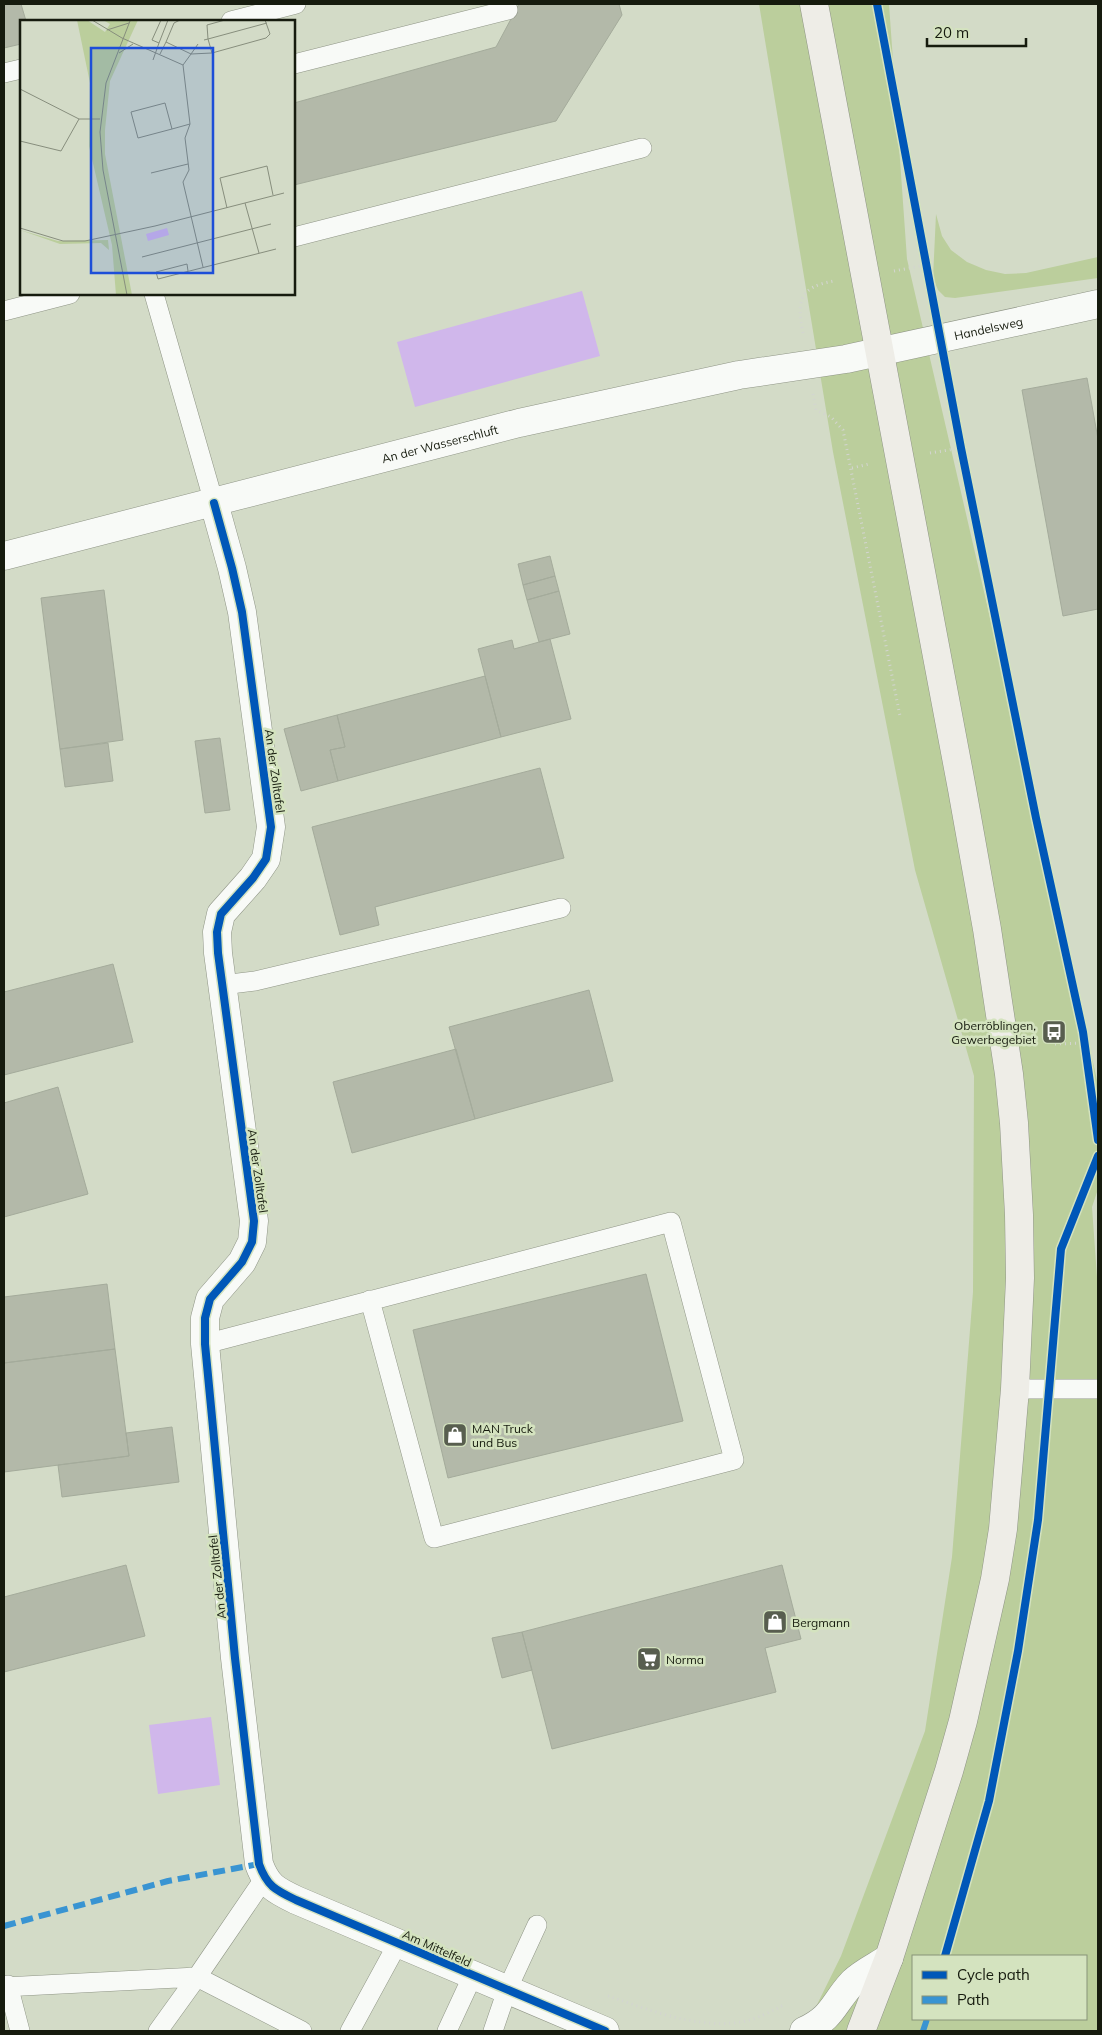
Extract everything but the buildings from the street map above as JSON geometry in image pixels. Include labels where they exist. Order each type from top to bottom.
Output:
[{"type":"main road","points":[[814,4],[962,788],[1004,1034],[1014,1123],[1019,1215],[1020,1287],[1015,1389],[1002,1530],[995,1579],[949,1772],[889,1958],[861,2031]]},
{"type":"street","name":"Handelsweg","points":[[880,352],[1098,304]]},
{"type":"street","name":"An der Wasserschluft","points":[[4,556],[519,423],[739,375],[880,352]]},
{"type":"street","name":"An der Zolltafel","points":[[214,503],[242,612],[271,827],[266,859],[253,878],[221,914],[218,932],[218,953],[254,1221],[252,1242],[242,1262],[210,1298],[205,1318],[205,1344],[235,1658],[259,1864],[264,1879]]},
{"type":"street","name":"Am Mittelfeld","points":[[264,1879],[274,1890],[296,1900],[605,2031]]},
{"type":"street","points":[[809,2029],[835,2008],[853,1981],[889,1958]]},
{"type":"lane","points":[[235,20],[296,4]]},
{"type":"lane","points":[[295,64],[508,10],[506,4]]},
{"type":"lane","points":[[4,73],[20,69]]},
{"type":"lane","points":[[295,237],[642,148]]},
{"type":"lane","points":[[4,311],[66,295]]},
{"type":"lane","points":[[154,295],[214,503]]},
{"type":"lane","points":[[222,985],[255,981],[561,908]]},
{"type":"lane","points":[[205,1344],[370,1300],[671,1222],[734,1460],[434,1538],[370,1300]]},
{"type":"lane","points":[[1015,1389],[1098,1389]]},
{"type":"lane","points":[[158,2031],[264,1879]]},
{"type":"lane","points":[[493,2031],[507,1990],[537,1925]]},
{"type":"lane","points":[[350,2031],[398,1943]]},
{"type":"lane","points":[[447,2031],[473,1975]]},
{"type":"lane","points":[[20,2031],[6,1986],[197,1977],[302,2031]]},
{"type":"path","points":[[900,716],[843,430],[831,417],[816,410],[799,309],[802,298],[812,288],[825,282],[926,265]]},
{"type":"path","points":[[1055,1044],[1085,1043]]},
{"type":"path","points":[[602,1994],[658,2013],[709,2024],[743,2022],[796,2001],[809,2029]]},
{"type":"green space","points":[[759,4],[889,4],[907,259],[1098,1084],[1098,1189],[1092,1207],[1098,1291],[1098,2031],[804,2031],[841,1956],[925,1731],[952,1557],[973,1292],[974,1076],[915,870],[833,452]]},
{"type":"green space","points":[[936,214],[942,236],[951,250],[967,262],[986,270],[1005,274],[1026,273],[1098,257],[1098,278],[955,298],[945,297],[938,290],[933,278]]},
{"type":"shaded area","points":[[582,291],[600,356],[415,407],[397,342]]},
{"type":"shaded area","points":[[211,1717],[220,1785],[158,1794],[149,1725]]},
{"type":"marked path","points":[[4,1926],[168,1881],[259,1864]]},
{"type":"marked path","points":[[923,2031],[927,2020]]},
{"type":"cycle path","points":[[877,4],[961,448],[1036,818],[1083,1032],[1098,1140]]},
{"type":"cycle path","points":[[214,503],[242,612],[271,827],[266,859],[253,878],[221,914],[217,932],[218,953],[254,1221],[252,1242],[242,1262],[210,1299],[205,1318],[205,1344],[235,1658],[259,1864],[265,1878],[277,1890],[296,1900],[605,2031]]},
{"type":"cycle path","points":[[945,1955],[989,1801],[1018,1651],[1038,1520],[1061,1249],[1098,1156]]},
{"type":"place","name":"Oberröblingen, Gewerbegebiet","points":[[1054,1032]]},
{"type":"place","name":"MAN Truck und Bus","points":[[455,1435]]},
{"type":"place","name":"Bergmann","points":[[775,1622]]},
{"type":"place","name":"Norma","points":[[649,1659]]}]
